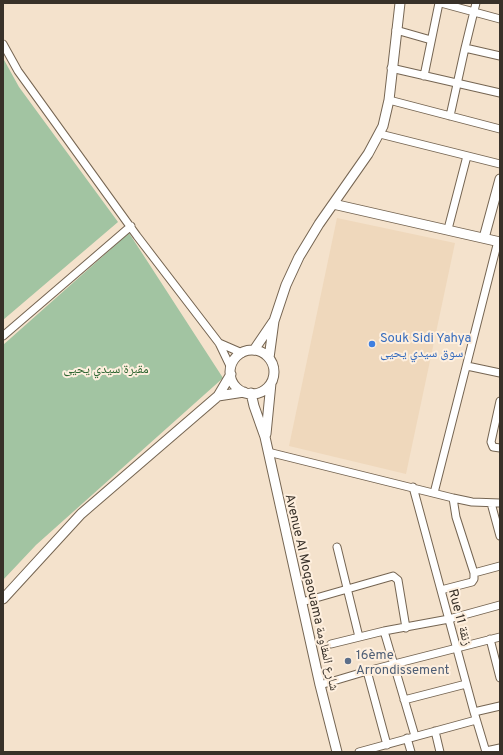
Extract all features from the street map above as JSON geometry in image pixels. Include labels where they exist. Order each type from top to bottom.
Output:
[{"type":"main road","points":[[269,358],[274,321],[286,285],[299,257],[380,134],[389,100],[400,3]]},
{"type":"main road","points":[[484,238],[500,179]]},
{"type":"main road","points":[[333,204],[484,238],[499,239]]},
{"type":"main road","points":[[254,350],[274,321]]},
{"type":"main road","points":[[3,599],[80,514],[218,396],[231,371],[235,359],[242,353],[254,350],[269,358],[274,369],[274,374],[271,383],[264,390],[257,393],[248,392],[218,396]]},
{"type":"main road","points":[[231,371],[235,385],[248,392]]},
{"type":"main road","name":"Avenue Al Moqaouama شارع المقاومة","points":[[265,437],[271,383]]},
{"type":"main road","name":"Avenue Al Moqaouama شارع المقاومة","points":[[248,392],[265,437],[336,752]]},
{"type":"street","points":[[424,76],[440,3],[500,19]]},
{"type":"street","points":[[450,116],[464,48],[476,3]]},
{"type":"street","points":[[396,30],[431,40]]},
{"type":"street","points":[[3,44],[18,71],[131,226],[219,343],[231,371]]},
{"type":"street","points":[[464,48],[500,56]]},
{"type":"street","points":[[392,68],[500,93]]},
{"type":"street","points":[[389,100],[500,129]]},
{"type":"street","points":[[380,134],[500,164]]},
{"type":"street","points":[[448,230],[466,156]]},
{"type":"street","points":[[3,336],[131,226]]},
{"type":"street","points":[[434,493],[499,239]]},
{"type":"street","points":[[219,343],[242,353]]},
{"type":"street","points":[[467,366],[500,373]]},
{"type":"street","points":[[500,401],[491,442],[493,446],[500,448]]},
{"type":"street","points":[[268,452],[453,498],[472,502],[500,504]]},
{"type":"street","name":"Rue 11 زنقة","points":[[413,487],[466,684],[486,752]]},
{"type":"street","points":[[441,590],[472,582],[474,579],[474,573],[456,517],[453,498]]},
{"type":"street","points":[[491,503],[500,536]]},
{"type":"street","points":[[337,547],[359,637]]},
{"type":"street","points":[[474,573],[500,566]]},
{"type":"street","points":[[302,602],[393,576],[398,580],[406,628]]},
{"type":"street","points":[[332,644],[384,631],[449,619],[500,605]]},
{"type":"street","points":[[384,631],[415,736]]},
{"type":"street","points":[[320,685],[367,671],[500,637]]},
{"type":"street","points":[[490,639],[500,678]]},
{"type":"street","points":[[367,671],[387,745]]},
{"type":"street","points":[[404,700],[466,684]]},
{"type":"street","points":[[474,712],[500,706]]},
{"type":"street","points":[[359,752],[476,720]]},
{"type":"street","points":[[436,731],[440,752]]},
{"type":"street","points":[[407,738],[411,752]]},
{"type":"street","points":[[486,752],[500,748]]},
{"type":"shaded area","name":"Souk Sidi Yahya سوق سيدي يحيى","points":[[337,218],[455,243],[406,474],[289,446]]},
{"type":"green space","points":[[3,58],[19,87],[118,222],[3,320]]},
{"type":"green space","name":"مقبرة سيدي يحيى","points":[[129,233],[223,378],[36,545],[3,580],[3,345]]},
{"type":"place","name":"Souk Sidi Yahya سوق سيدي يحيى","points":[[372,344]]},
{"type":"place","name":"16ème Arrondissement","points":[[348,661]]}]
